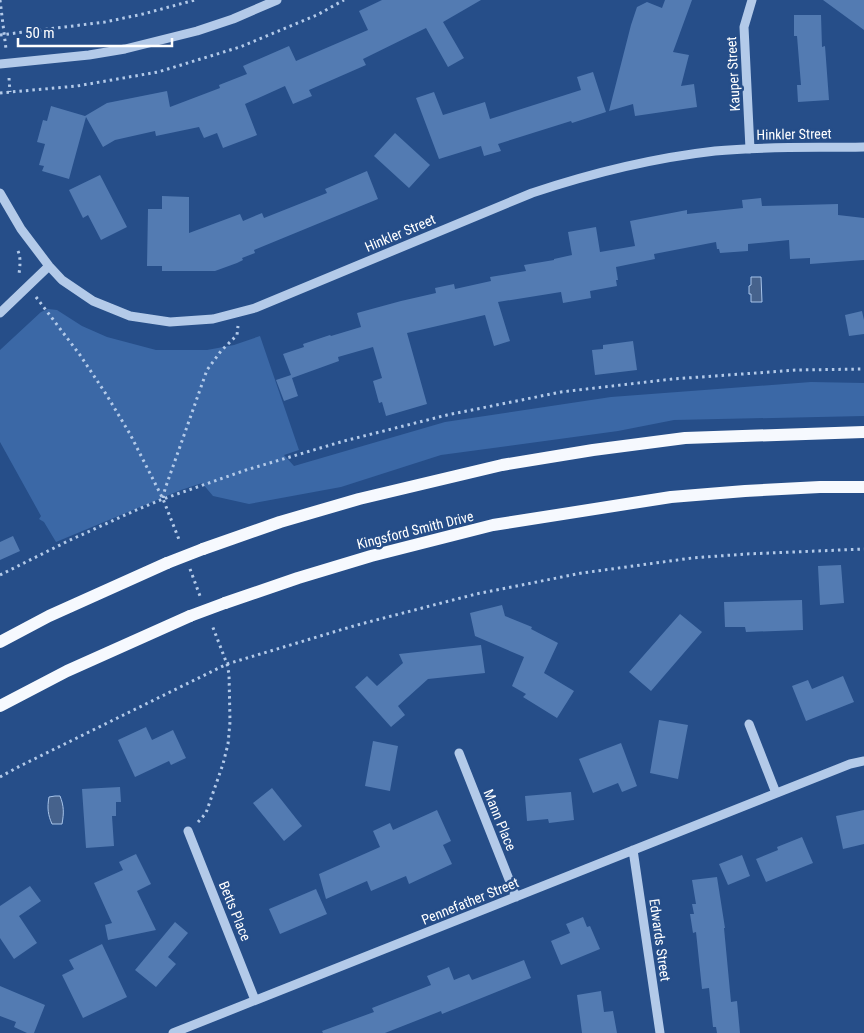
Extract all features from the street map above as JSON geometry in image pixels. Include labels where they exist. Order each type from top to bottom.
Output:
[{"type":"main road","points":[[0,642],[49,616],[204,549],[280,522],[358,499],[502,465],[593,450],[685,438],[864,432]]},
{"type":"main road","name":"Kingsford Smith Drive","points":[[0,706],[67,671],[190,616],[225,603],[371,556],[493,525],[671,497],[820,487],[864,487]]},
{"type":"street","points":[[4,63],[89,55],[125,49],[197,31],[233,19],[277,0]]},
{"type":"street","name":"Kauper Street","points":[[750,149],[744,27],[752,0]]},
{"type":"street","name":"Hinkler Street","points":[[0,193],[20,229],[62,280],[93,301],[130,316],[170,322],[212,319],[255,308],[532,193],[568,181],[641,162],[750,149],[864,147]]},
{"type":"street","points":[[0,313],[49,266]]},
{"type":"street","points":[[749,724],[776,793]]},
{"type":"street","name":"Mann Place","points":[[459,754],[516,897]]},
{"type":"street","name":"Pennefather Street","points":[[173,1033],[776,793],[850,764],[864,761]]},
{"type":"street","name":"Betts Place","points":[[188,831],[256,1000]]},
{"type":"street","name":"Edwards Street","points":[[633,850],[660,1033]]},
{"type":"path","points":[[0,0],[4,63]]},
{"type":"path","points":[[2,35],[105,22],[195,0]]},
{"type":"path","points":[[0,93],[77,86],[158,72],[240,47],[317,15],[344,0]]},
{"type":"path","points":[[14,245],[19,253],[19,276],[29,286]]},
{"type":"path","points":[[163,499],[207,370],[221,351],[237,335],[238,324],[235,314]]},
{"type":"path","points":[[0,574],[68,541],[163,499],[246,470],[344,441],[447,415],[561,392],[673,379],[797,370],[864,369]]},
{"type":"path","points":[[0,777],[226,664],[356,625],[476,594],[582,573],[692,558],[864,549]]},
{"type":"shaded area","points":[[751,277],[761,277],[762,302],[751,302],[749,286],[751,285]]},
{"type":"shaded area","points":[[48,309],[57,310],[82,326],[107,337],[156,350],[207,350],[234,345],[260,336],[299,450],[284,455],[294,466],[445,422],[611,397],[811,382],[864,383],[864,416],[674,420],[618,431],[441,455],[341,487],[249,504],[213,496],[202,483],[56,542],[44,522],[39,519],[41,516],[0,442],[0,350],[41,312]]},
{"type":"shaded area","points":[[60,796],[62,803],[62,824],[52,824],[49,814],[49,797]]},
{"type":"building","points":[[382,0],[481,0],[443,22],[464,58],[448,67],[426,28],[363,59],[366,65],[309,90],[312,96],[293,104],[285,86],[245,104],[257,135],[223,148],[217,133],[204,138],[199,127],[156,136],[155,131],[115,140],[103,147],[86,117],[69,179],[42,171],[44,166],[39,165],[45,144],[37,142],[43,120],[47,121],[51,106],[85,116],[107,103],[167,91],[170,107],[220,88],[219,85],[247,74],[243,66],[289,46],[296,61],[368,30],[359,11]]},
{"type":"building","points":[[665,0],[692,0],[673,52],[689,55],[681,86],[694,84],[697,107],[635,116],[633,104],[609,111],[637,7],[647,2],[662,8]]},
{"type":"building","points":[[823,0],[864,0],[864,30],[849,19]]},
{"type":"building","points":[[794,15],[821,15],[822,47],[825,46],[829,100],[798,102],[797,85],[801,85],[797,36],[794,36]]},
{"type":"building","points":[[593,72],[606,112],[498,144],[501,151],[484,156],[481,146],[439,159],[416,98],[434,92],[443,115],[485,102],[490,119],[581,90],[577,77]]},
{"type":"building","points":[[395,133],[430,165],[409,188],[374,156]]},
{"type":"building","points":[[367,171],[378,199],[254,250],[255,253],[242,258],[243,260],[237,263],[215,271],[162,271],[162,266],[147,266],[148,209],[162,209],[162,196],[189,197],[189,233],[240,214],[243,221],[262,213],[264,218],[327,193],[325,189]]},
{"type":"building","points":[[100,175],[127,227],[101,240],[88,215],[83,218],[69,190]]},
{"type":"building","points":[[761,198],[762,206],[838,204],[838,215],[864,218],[864,260],[810,264],[810,258],[790,259],[789,240],[748,244],[748,251],[720,253],[716,242],[654,254],[655,259],[616,267],[617,286],[590,291],[591,298],[563,303],[561,292],[498,302],[510,341],[494,346],[485,315],[407,333],[427,404],[386,416],[382,402],[379,403],[373,381],[382,378],[373,347],[338,357],[339,361],[292,378],[298,396],[284,401],[276,380],[291,375],[283,354],[304,347],[303,344],[361,327],[357,313],[436,293],[435,288],[454,284],[455,289],[491,281],[490,277],[526,271],[524,265],[572,255],[568,232],[596,227],[600,252],[635,246],[630,221],[687,210],[687,214],[743,208],[742,200]]},
{"type":"building","points":[[862,311],[864,334],[849,336],[845,315]]},
{"type":"building","points":[[633,341],[637,370],[595,375],[592,350],[603,349],[603,345]]},
{"type":"building","points":[[13,536],[20,551],[0,560],[0,542]]},
{"type":"building","points":[[841,565],[844,603],[820,605],[818,566]]},
{"type":"building","points":[[802,600],[803,630],[746,632],[745,627],[725,627],[724,602]]},
{"type":"building","points":[[502,605],[505,616],[532,627],[531,629],[558,643],[544,673],[574,691],[557,718],[523,697],[526,694],[512,686],[524,657],[475,636],[470,613]]},
{"type":"building","points":[[680,614],[702,632],[651,691],[629,672]]},
{"type":"building","points":[[481,645],[485,673],[428,679],[398,706],[405,715],[391,727],[355,687],[367,676],[377,686],[403,663],[399,654]]},
{"type":"building","points":[[843,676],[854,702],[806,721],[792,686],[808,680],[812,689]]},
{"type":"building","points":[[659,720],[688,725],[678,779],[650,773]]},
{"type":"building","points":[[146,727],[152,740],[173,730],[186,758],[171,765],[169,761],[135,777],[118,740]]},
{"type":"building","points":[[373,741],[398,746],[390,791],[365,786]]},
{"type":"building","points":[[621,743],[637,786],[622,792],[618,783],[593,793],[579,759]]},
{"type":"building","points":[[120,787],[121,802],[116,802],[116,816],[112,816],[114,846],[86,848],[82,789]]},
{"type":"building","points":[[272,788],[302,826],[284,841],[253,803]]},
{"type":"building","points":[[571,792],[574,820],[549,823],[548,819],[527,821],[525,796]]},
{"type":"building","points":[[437,810],[451,841],[443,845],[452,864],[409,884],[406,876],[371,891],[367,881],[326,899],[319,874],[380,847],[373,831],[390,823],[393,830]]},
{"type":"building","points":[[864,810],[864,844],[843,849],[836,816]]},
{"type":"building","points":[[802,837],[813,863],[766,882],[756,859],[778,850],[777,847]]},
{"type":"building","points":[[136,854],[151,884],[137,891],[156,930],[108,940],[105,925],[112,923],[94,883],[123,870],[119,862]]},
{"type":"building","points":[[742,855],[750,876],[728,885],[719,864]]},
{"type":"building","points":[[717,877],[725,928],[731,1002],[737,1001],[740,1033],[717,1033],[716,1027],[713,1027],[709,988],[702,989],[696,932],[693,933],[690,914],[694,914],[692,904],[696,904],[692,880]]},
{"type":"building","points":[[30,886],[41,901],[19,916],[37,943],[14,959],[0,938],[0,906]]},
{"type":"building","points":[[316,889],[327,914],[280,934],[269,909]]},
{"type":"building","points":[[583,917],[587,927],[590,926],[600,949],[561,965],[551,941],[570,933],[566,924]]},
{"type":"building","points":[[175,922],[188,933],[168,957],[176,964],[156,987],[135,970]]},
{"type":"building","points":[[102,944],[127,997],[83,1018],[62,975],[74,969],[69,960]]},
{"type":"building","points":[[524,960],[531,978],[442,1014],[441,1011],[385,1033],[323,1033],[322,1031],[374,1012],[372,1008],[431,985],[427,976],[449,967],[454,980],[469,974],[472,980]]},
{"type":"building","points":[[0,986],[45,1005],[34,1033],[27,1033],[14,1027],[16,1022],[0,1016]]},
{"type":"building","points":[[601,991],[604,1012],[613,1011],[617,1033],[582,1033],[577,995]]}]
